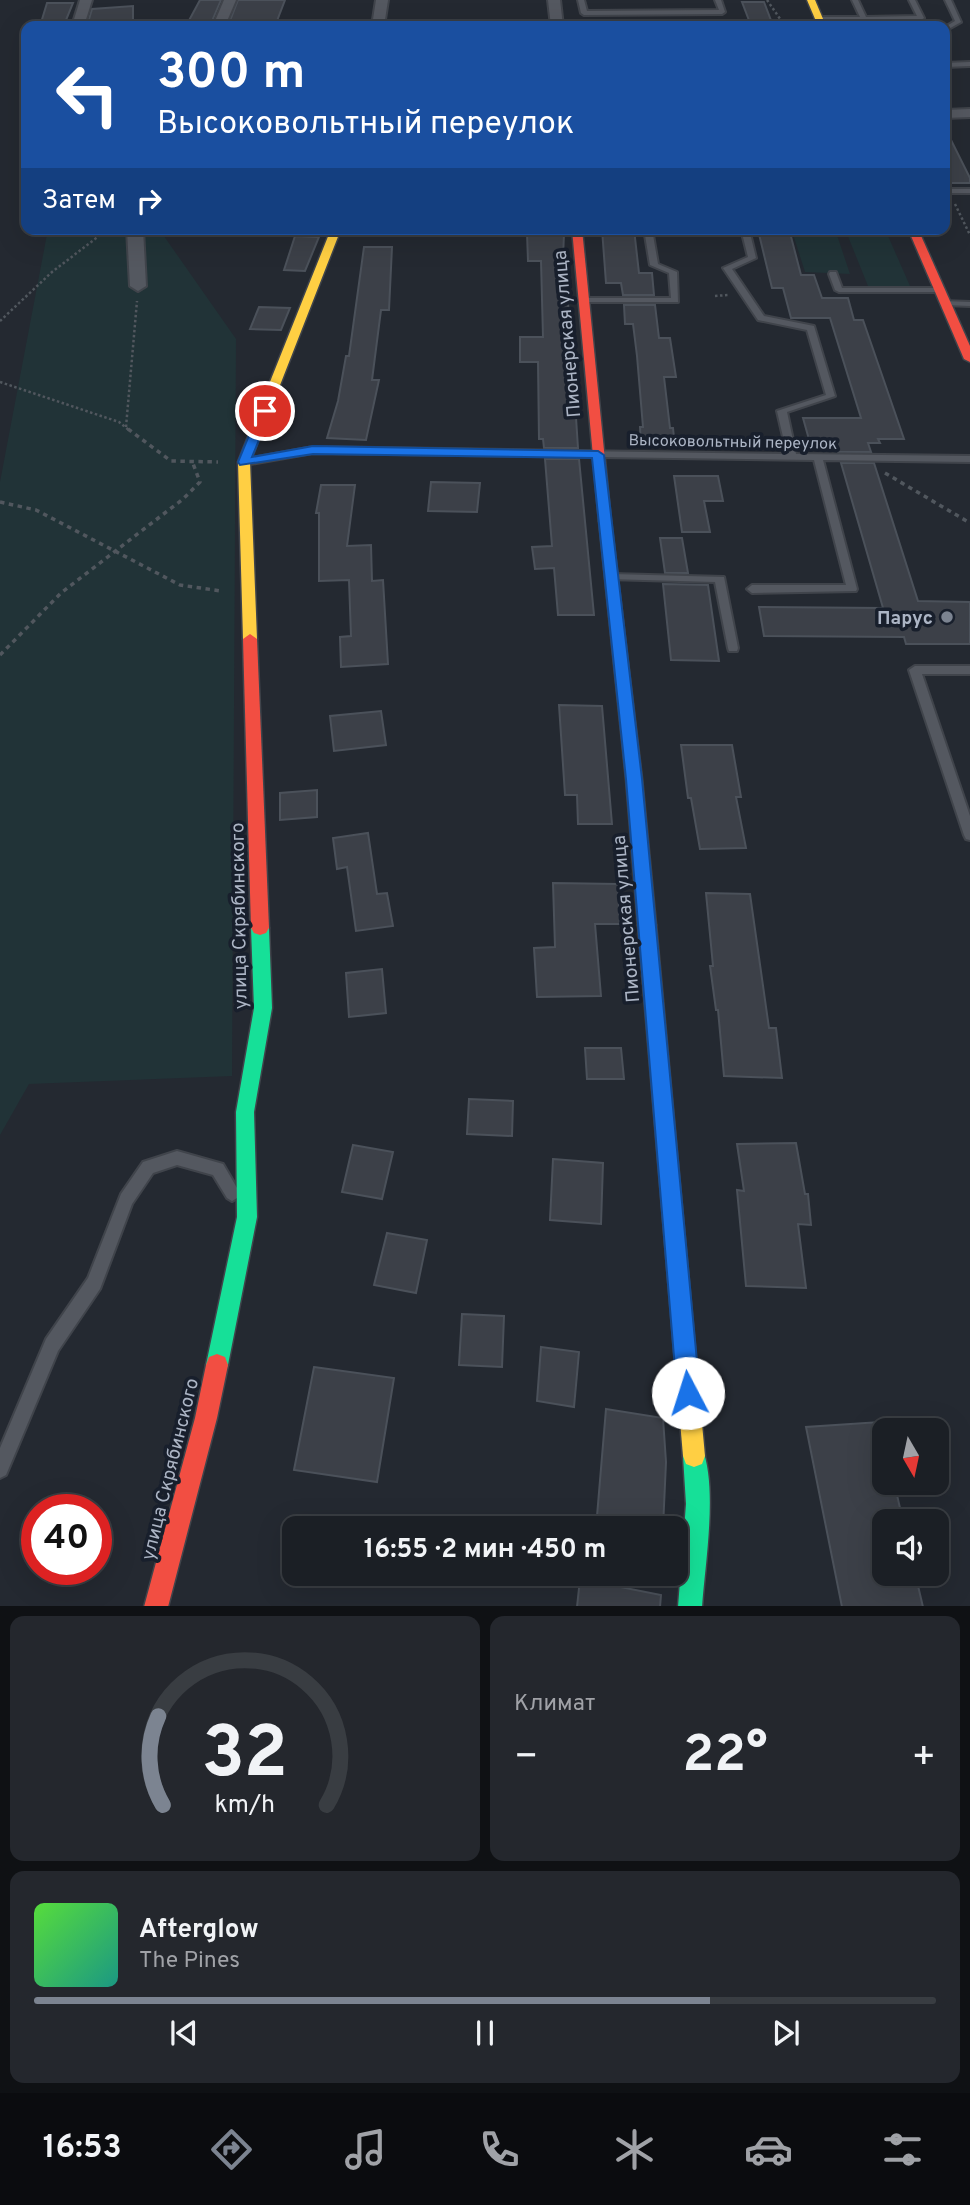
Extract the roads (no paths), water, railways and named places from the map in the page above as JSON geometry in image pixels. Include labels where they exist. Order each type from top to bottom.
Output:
[{"type":"street","points":[[80,21],[86,0]]},
{"type":"street","points":[[221,21],[230,0]]},
{"type":"street","points":[[379,21],[382,0]]},
{"type":"street","points":[[554,0],[556,21]]},
{"type":"street","points":[[811,0],[821,21]]},
{"type":"street","points":[[950,114],[969,115]]},
{"type":"street","points":[[135,235],[138,286]]},
{"type":"street","name":"улица Скрябинского","points":[[156,1606],[206,1418],[247,1217],[246,1112],[263,1008],[244,462],[334,235]]},
{"type":"street","name":"Пионерская улица","points":[[578,235],[598,455],[634,779],[698,1504],[690,1606]]},
{"type":"street","points":[[916,235],[970,359]]},
{"type":"lane","points":[[581,0],[584,13],[722,12],[718,0]]},
{"type":"lane","points":[[855,0],[864,19]]},
{"type":"lane","points":[[835,21],[922,18],[912,0]]},
{"type":"lane","points":[[948,0],[958,22],[950,26]]},
{"type":"lane","points":[[950,65],[970,64]]},
{"type":"lane","points":[[950,191],[970,191]]},
{"type":"lane","points":[[583,300],[676,300],[673,272],[654,265],[649,235]]},
{"type":"lane","points":[[746,235],[752,258],[727,268],[761,318],[811,328],[831,396],[782,411],[792,457]]},
{"type":"lane","points":[[834,274],[839,290],[943,297],[970,304]]},
{"type":"lane","name":"Высоковольтный переулок","points":[[244,462],[313,450],[970,459]]},
{"type":"lane","points":[[752,589],[852,589],[818,457]]},
{"type":"lane","points":[[611,577],[720,579],[733,648]]},
{"type":"lane","points":[[970,670],[915,670],[970,835]]},
{"type":"lane","points":[[0,1469],[52,1345],[94,1283],[126,1199],[148,1167],[177,1158],[218,1169],[247,1217]]},
{"type":"place","name":"Парус","points":[[947,617]]}]
